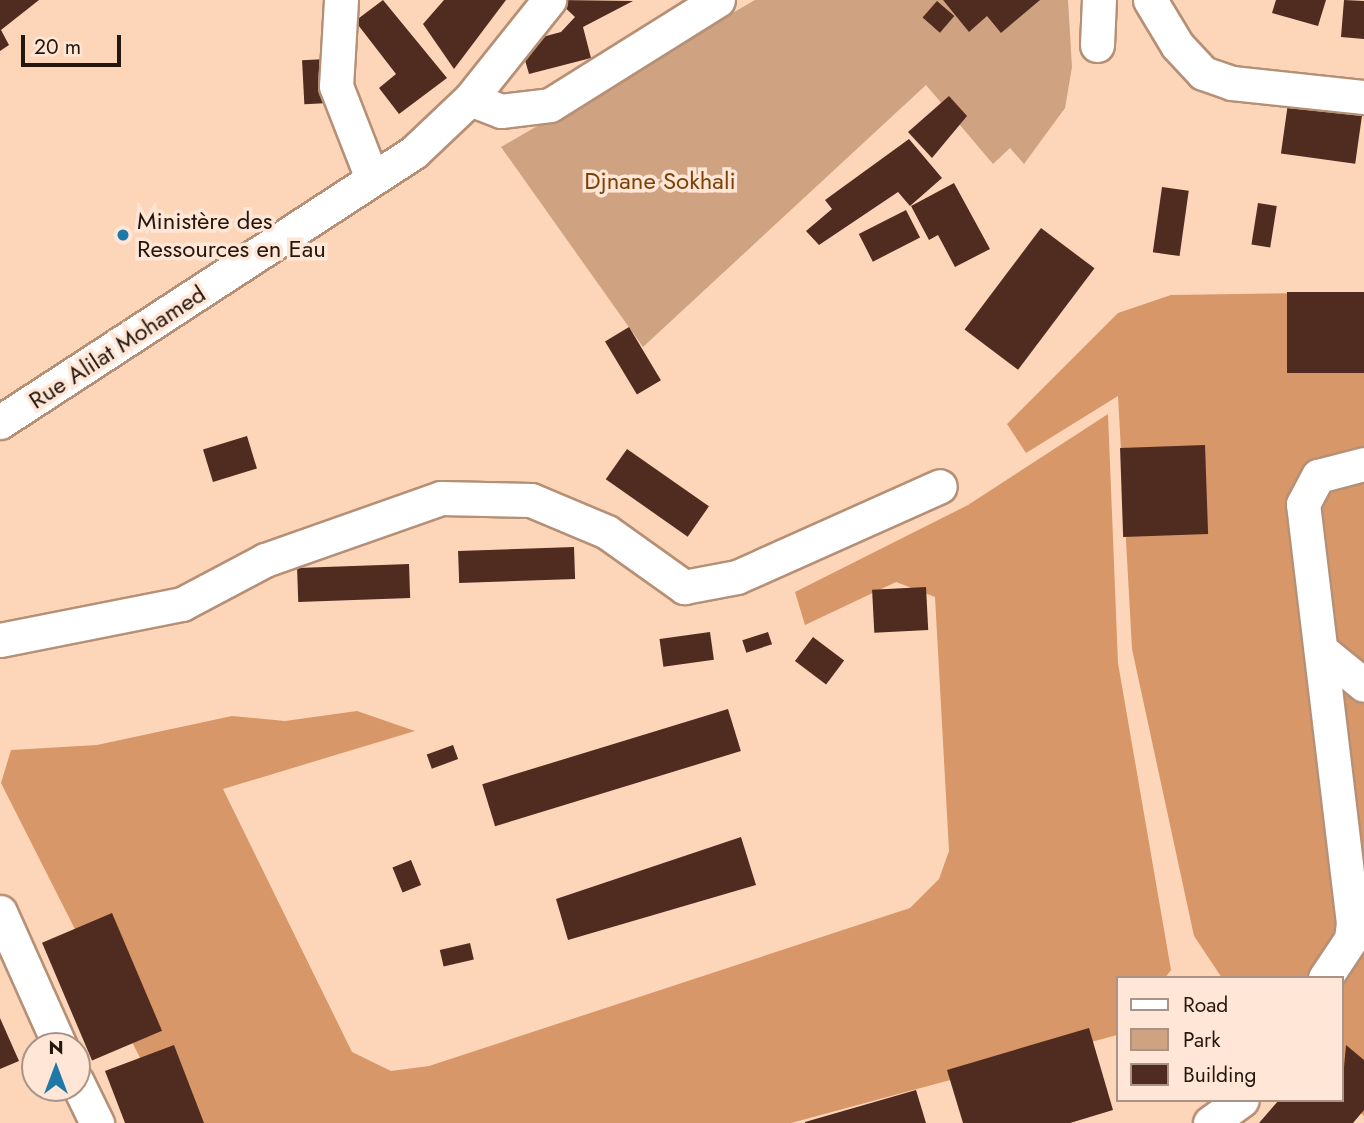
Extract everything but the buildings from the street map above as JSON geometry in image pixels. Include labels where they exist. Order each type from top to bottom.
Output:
[{"type":"street","points":[[341,0],[336,86],[371,176]]},
{"type":"street","name":"Rue Alilat Mohamed","points":[[0,422],[371,176],[414,152],[471,100],[549,0]]},
{"type":"street","points":[[471,100],[500,111],[550,105],[718,0]]},
{"type":"street","points":[[1097,45],[1099,0]]},
{"type":"street","points":[[1150,0],[1190,63],[1203,73],[1232,83],[1364,97]]},
{"type":"street","points":[[1326,976],[1350,939],[1353,923],[1303,503],[1318,476],[1364,464]]},
{"type":"street","points":[[0,640],[182,604],[265,560],[441,498],[531,500],[607,533],[684,587],[737,576],[940,486]]},
{"type":"street","points":[[1321,649],[1364,685]]},
{"type":"street","points":[[0,912],[54,1032]]},
{"type":"street","points":[[87,1102],[97,1123]]},
{"type":"street","points":[[1210,1123],[1239,1102]]},
{"type":"green space","name":"Djnane Sokhali","points":[[755,0],[1068,0],[1072,67],[1065,108],[1024,164],[1010,148],[993,164],[926,85],[643,347],[501,147]]},
{"type":"shaded area","points":[[1364,292],[1364,1116],[1343,1097],[1343,976],[1221,976],[1194,936],[1132,649],[1118,396],[1026,453],[1007,424],[1118,313],[1171,295]]},
{"type":"shaded area","points":[[1108,414],[1118,663],[1171,970],[1166,976],[1116,976],[1116,1035],[791,1123],[173,1123],[1,783],[11,750],[97,745],[232,716],[285,721],[357,711],[415,731],[223,789],[352,1052],[391,1071],[429,1066],[910,908],[939,879],[949,851],[935,597],[896,582],[805,625],[795,592],[968,505]]},
{"type":"place","name":"Ministère des Ressources en Eau","points":[[123,235]]}]
